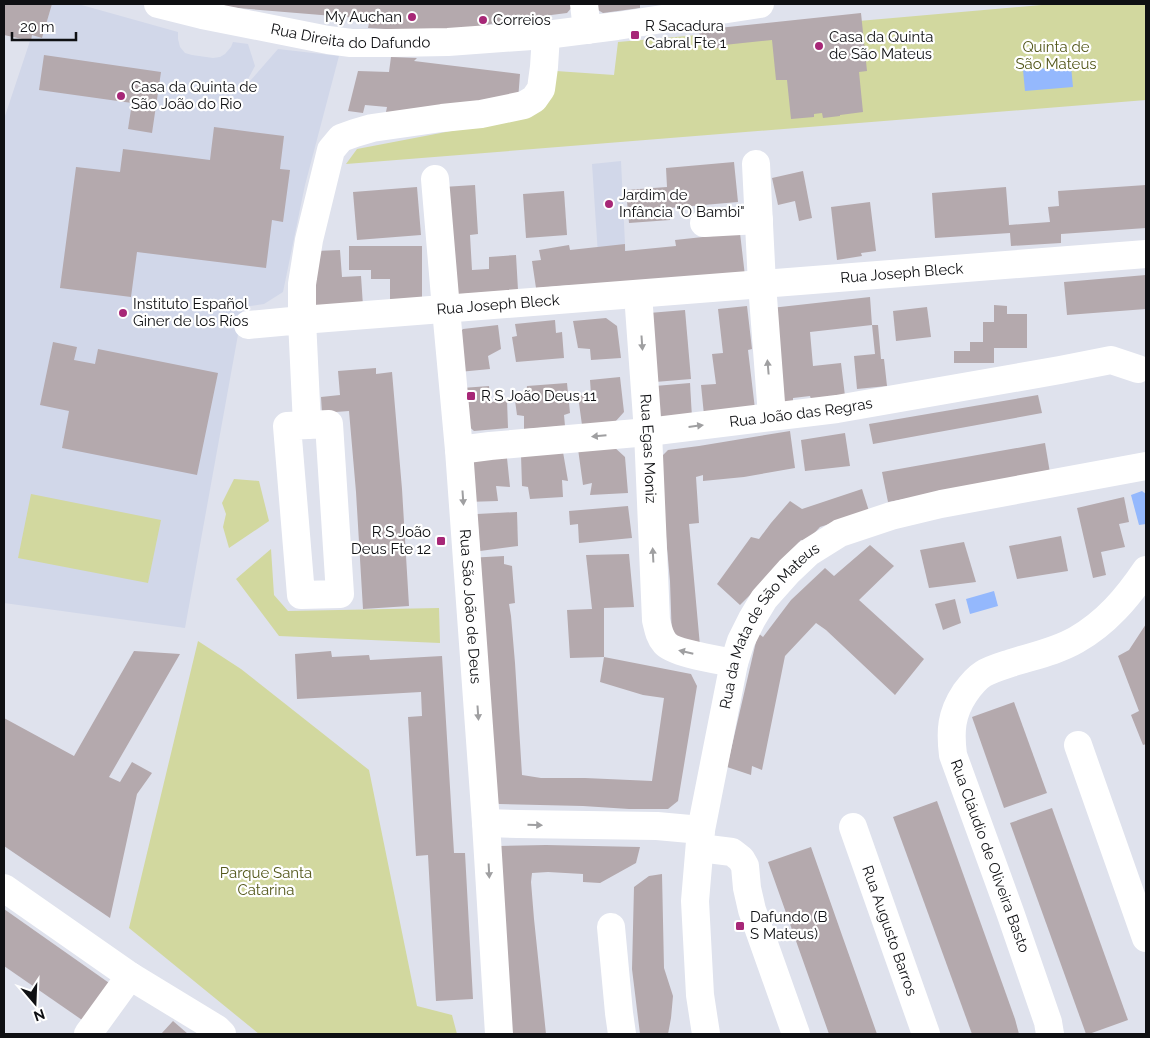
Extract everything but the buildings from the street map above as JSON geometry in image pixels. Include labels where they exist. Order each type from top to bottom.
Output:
[{"type":"street","name":"Rua Direita do Dafundo","points":[[158,4],[202,9],[328,40],[390,43],[448,42],[546,34],[586,20],[760,4]]},
{"type":"street","points":[[307,425],[302,284],[309,240],[331,150],[341,138],[372,128],[481,114],[524,105],[534,98],[541,89],[546,34]]},
{"type":"street","points":[[756,164],[762,284],[772,416]]},
{"type":"street","name":"Rua São João de Deus","points":[[435,179],[459,450],[499,1034]]},
{"type":"street","points":[[704,223],[758,220]]},
{"type":"street","name":"Rua Joseph Bleck","points":[[248,325],[1146,254]]},
{"type":"street","name":"Rua Egas Moniz","points":[[638,294],[648,432],[656,620],[665,644],[676,650],[734,663]]},
{"type":"street","name":"Rua João das Regras","points":[[459,450],[648,432],[837,409],[1111,360],[1138,369]]},
{"type":"street","points":[[328,424],[340,594],[301,596],[287,426],[307,425],[328,424]]},
{"type":"street","name":"Rua da Mata de São Mateus","points":[[706,1034],[700,995],[695,901],[701,839],[734,663],[741,641],[764,599],[808,552],[840,533],[891,516],[941,504],[1146,466]]},
{"type":"street","name":"Rua Cláudio de Oliveira Basto","points":[[1050,1034],[1048,1022],[1010,912],[953,755],[951,739],[953,716],[959,701],[970,685],[984,674],[1001,666],[1064,646],[1104,621],[1124,601],[1146,570]]},
{"type":"street","points":[[1078,745],[1146,938]]},
{"type":"street","points":[[486,823],[657,826],[701,839],[732,852],[741,859],[745,866],[752,910],[796,1034]]},
{"type":"street","name":"Rua Augusto Barros","points":[[853,827],[926,1034]]},
{"type":"street","points":[[4,888],[130,976],[217,1029],[222,1034]]},
{"type":"street","points":[[611,927],[622,1034]]},
{"type":"street","points":[[88,1034],[130,976]]},
{"type":"shaded area","name":"Instituto Español Giner de los Ríos","points":[[52,4],[78,4],[178,32],[180,47],[185,53],[192,55],[220,57],[225,54],[233,42],[248,44],[255,66],[248,79],[250,81],[278,49],[339,56],[305,185],[283,292],[264,304],[243,307],[185,628],[4,603],[4,119],[32,35],[42,37]]},
{"type":"shaded area","name":"Jardim de Infância \"O Bambi\"","points":[[621,161],[628,284],[600,285],[592,164]]},
{"type":"green space","name":"Quinta de São Mateus","points":[[1053,4],[1146,4],[1146,100],[346,164],[357,149],[524,117],[556,71],[614,75],[618,42]]},
{"type":"green space","points":[[234,479],[259,481],[269,521],[229,548],[223,527],[226,514],[222,503]]},
{"type":"green space","points":[[31,494],[161,520],[148,583],[18,558]]},
{"type":"green space","points":[[271,549],[274,595],[288,611],[439,608],[440,643],[279,636],[236,579]]},
{"type":"green space","name":"Parque Santa Catarina","points":[[198,641],[241,669],[369,770],[417,1006],[452,1015],[457,1034],[259,1034],[129,928]]},
{"type":"water","points":[[1071,66],[1073,87],[1025,91],[1023,70]]},
{"type":"water","points":[[1142,491],[1146,494],[1146,524],[1139,525],[1131,495]]},
{"type":"water","points":[[994,591],[998,606],[970,614],[966,599]]},
{"type":"place","name":"My Auchan","points":[[412,17]]},
{"type":"place","name":"Correios","points":[[483,20]]},
{"type":"place","name":"R Sacadura Cabral Fte 1","points":[[635,35]]},
{"type":"place","name":"Casa da Quinta de São Mateus","points":[[819,46]]},
{"type":"place","name":"Casa da Quinta de São João do Rio","points":[[121,96]]},
{"type":"place","name":"Jardim de Infância \"O Bambi\"","points":[[609,204]]},
{"type":"place","name":"Instituto Español Giner de los Ríos","points":[[123,313]]},
{"type":"place","name":"R S João Deus 11","points":[[471,396]]},
{"type":"place","name":"R S João Deus Fte 12","points":[[441,541]]},
{"type":"place","name":"Dafundo (B S Mateus)","points":[[740,926]]}]
